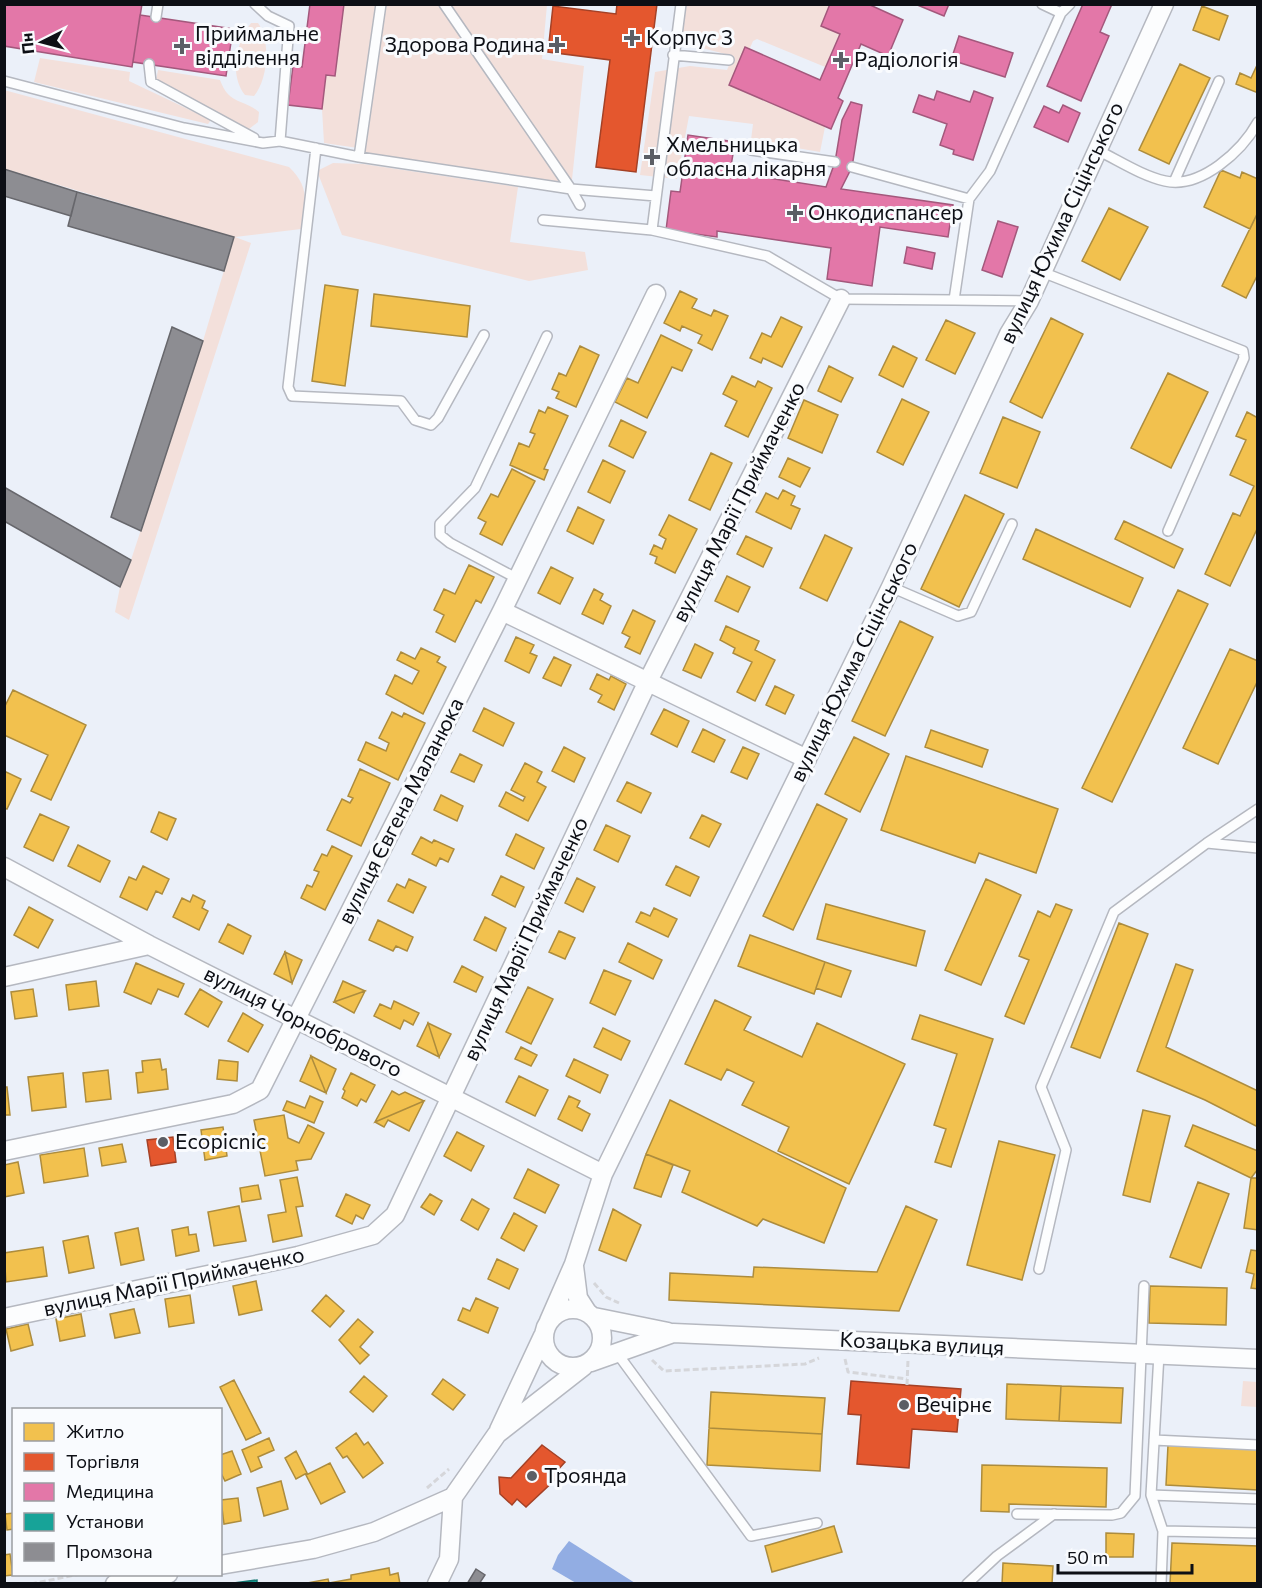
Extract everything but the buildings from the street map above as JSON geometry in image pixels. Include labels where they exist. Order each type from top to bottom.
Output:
[{"type":"street","name":"вулиця Юхима Сіцінського","points":[[497,1434],[574,1264],[603,1174],[891,586],[1009,334],[1029,301],[1164,4]]},
{"type":"street","name":"вулиця Євгена Маланюка","points":[[4,1151],[233,1104],[260,1090],[518,579],[656,294]]},
{"type":"street","name":"вулиця Марії Приймаченко","points":[[4,1318],[298,1256],[373,1235],[395,1215],[648,681],[841,299]]},
{"type":"street","points":[[502,611],[807,759]]},
{"type":"street","name":"вулиця Чорнобрового","points":[[4,867],[149,945],[603,1174]]},
{"type":"street","points":[[4,977],[149,945]]},
{"type":"street","points":[[574,1264],[578,1298],[590,1315],[599,1324],[603,1340],[597,1356],[587,1364],[567,1367],[559,1365],[547,1353],[546,1329],[555,1315],[570,1309],[590,1315],[637,1328],[673,1332]]},
{"type":"street","name":"Козацька вулиця","points":[[453,1497],[497,1434],[587,1364],[623,1360],[673,1332],[1257,1359]]},
{"type":"street","points":[[222,1565],[313,1550],[374,1532],[453,1497],[449,1559],[437,1584]]},
{"type":"street","points":[[115,1584],[162,1576]]},
{"type":"lane","points":[[156,17],[158,4]]},
{"type":"lane","points":[[255,4],[268,16],[289,26],[280,141]]},
{"type":"lane","points":[[359,157],[381,4]]},
{"type":"lane","points":[[444,4],[580,205]]},
{"type":"lane","points":[[652,230],[681,4]]},
{"type":"lane","points":[[1042,4],[1062,13]]},
{"type":"lane","points":[[954,300],[969,199],[990,171],[1062,13],[1070,4]]},
{"type":"lane","points":[[673,55],[729,60]]},
{"type":"lane","points":[[149,64],[151,82],[263,143]]},
{"type":"lane","points":[[4,81],[184,128],[263,143],[280,141],[359,157],[571,189],[656,196]]},
{"type":"lane","points":[[1174,182],[1220,81]]},
{"type":"lane","points":[[1097,150],[1162,180],[1186,181],[1210,170],[1233,155],[1257,122]]},
{"type":"lane","points":[[316,148],[288,387],[292,396],[400,401],[415,420],[431,425],[438,418],[484,335]]},
{"type":"lane","points":[[751,150],[835,162]]},
{"type":"lane","points":[[852,167],[969,199]]},
{"type":"lane","points":[[543,220],[652,230],[767,256],[841,299],[1029,301]]},
{"type":"lane","points":[[1042,272],[1242,351],[1244,358],[1168,531]]},
{"type":"lane","points":[[518,579],[450,543],[440,535],[440,524],[475,488],[547,336]]},
{"type":"lane","points":[[891,586],[958,616],[965,616],[971,612],[1012,524]]},
{"type":"lane","points":[[1039,1269],[1066,1150],[1041,1087],[1114,912],[1257,809]]},
{"type":"lane","points":[[1207,843],[1257,848]]},
{"type":"lane","points":[[1017,1514],[1112,1515],[1121,1513],[1135,1496],[1139,1353],[1144,1286]]},
{"type":"lane","points":[[1159,1354],[1151,1495],[1163,1531],[1161,1584]]},
{"type":"lane","points":[[623,1360],[751,1536],[817,1523]]},
{"type":"lane","points":[[1154,1440],[1257,1445]]},
{"type":"lane","points":[[1151,1495],[1257,1499]]},
{"type":"lane","points":[[967,1584],[997,1556],[1054,1514]]},
{"type":"lane","points":[[1163,1531],[1257,1533]]},
{"type":"path","points":[[844,1354],[848,1372],[907,1379]]},
{"type":"path","points":[[623,1360],[653,1360],[664,1371],[805,1364],[821,1357]]},
{"type":"path","points":[[898,1357],[919,1358]]},
{"type":"path","points":[[907,1385],[908,1358]]},
{"type":"path","points":[[425,1489],[451,1467]]},
{"type":"path","points":[[31,1584],[75,1576]]},
{"type":"shaded area","points":[[344,5],[378,5],[358,148],[324,143],[322,109],[326,75],[335,76]]},
{"type":"shaded area","points":[[381,5],[547,5],[542,59],[584,66],[571,189],[359,157]]},
{"type":"shaded area","points":[[684,5],[834,5],[846,31],[830,69],[757,39],[753,41],[737,78],[826,122],[820,152],[751,140],[753,124],[689,116],[677,179],[640,175],[655,72],[690,66],[727,70],[733,56],[679,42]]},
{"type":"shaded area","points":[[251,23],[258,23],[265,40],[266,50],[265,71],[254,96],[245,95],[240,87],[236,69],[238,49]]},
{"type":"shaded area","points":[[40,58],[130,72],[129,81],[211,120],[208,124],[34,82]]},
{"type":"shaded area","points":[[158,70],[220,80],[228,94],[259,112],[258,122],[244,133],[155,85]]},
{"type":"shaded area","points":[[4,90],[289,167],[300,181],[305,196],[301,229],[235,237],[251,243],[129,620],[115,612],[120,587],[203,341],[234,237],[5,169]]},
{"type":"shaded area","points":[[333,163],[363,164],[518,187],[510,242],[585,252],[588,270],[529,281],[342,235],[317,171]]},
{"type":"shaded area","points":[[1243,1381],[1257,1382],[1257,1407],[1241,1406]]},
{"type":"water","points":[[569,1541],[635,1583],[576,1583],[552,1569],[558,1555]]},
{"type":"place","name":"Корпус 3","points":[[632,38]]},
{"type":"place","name":"Здорова Родина","points":[[557,45]]},
{"type":"place","name":"Приймальне відділення","points":[[182,46]]},
{"type":"place","name":"Радіологія","points":[[841,60]]},
{"type":"place","name":"Хмельницька обласна лікарня","points":[[652,157]]},
{"type":"place","name":"Онкодиспансер","points":[[795,213]]},
{"type":"place","name":"Ecopicnic","points":[[163,1142]]},
{"type":"place","name":"Вечірнє","points":[[904,1405]]},
{"type":"place","name":"Троянда","points":[[532,1476]]}]
